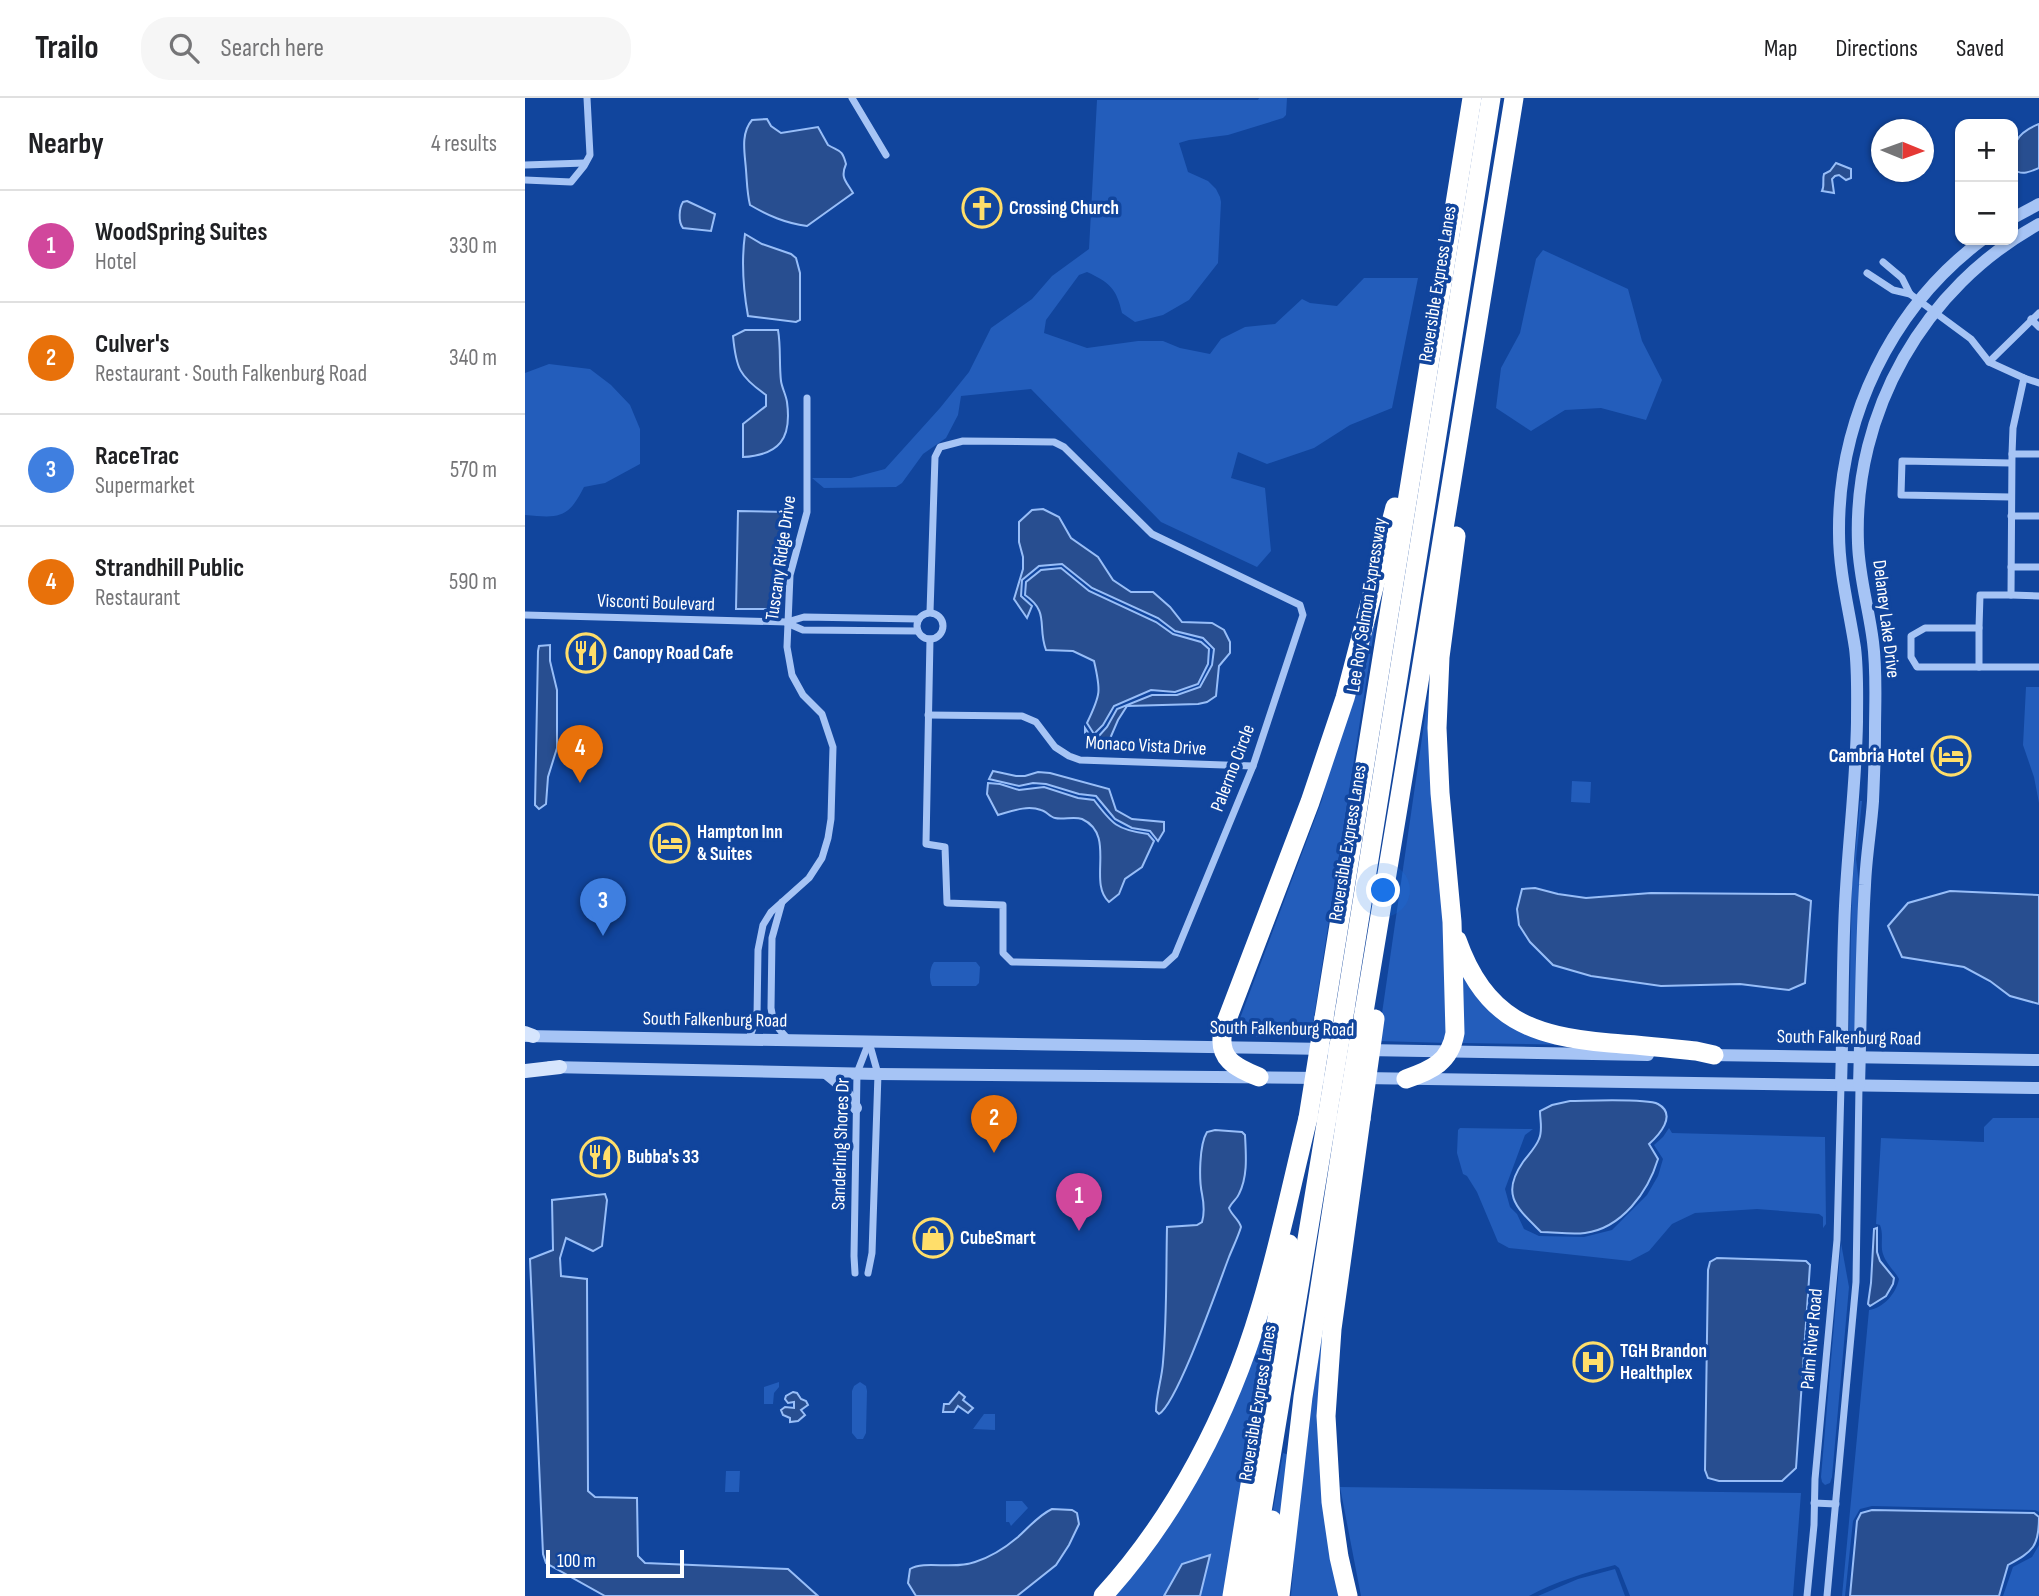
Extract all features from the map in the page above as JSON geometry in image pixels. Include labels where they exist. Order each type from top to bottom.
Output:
[{"type":"highway","name":"Lee Roy Selmon Expressway","points":[[1335,1118],[1324,1018],[1472,98]]},
{"type":"highway","name":"Reversible Express Lanes","points":[[1358,1016],[1363,888],[1491,98]]},
{"type":"highway","points":[[1231,1596],[1276,1327],[1335,1118],[1358,1016],[1399,803],[1514,98]]},
{"type":"highway","points":[[1406,1079],[1433,1068],[1449,1052],[1456,1028],[1452,922],[1439,772],[1437,705],[1443,631],[1462,495],[1473,351]]},
{"type":"highway","points":[[1259,1077],[1242,1070],[1226,1057],[1221,1046],[1226,1022],[1310,802],[1345,698],[1381,559],[1419,429]]},
{"type":"highway","points":[[1452,922],[1462,956],[1477,982],[1496,1005],[1523,1024],[1565,1038],[1714,1055]]},
{"type":"highway","points":[[1103,1596],[1132,1562],[1168,1508],[1210,1436],[1250,1341],[1263,1300],[1335,1118]]},
{"type":"highway","points":[[1266,1596],[1273,1510],[1335,1118]]},
{"type":"highway","points":[[1280,1596],[1335,1118]]},
{"type":"highway","points":[[1335,1118],[1332,1329],[1326,1416],[1331,1502],[1348,1596]]},
{"type":"highway","name":"Reversible Express Lanes","points":[[1248,1596],[1335,1118]]},
{"type":"main road","points":[[525,1068],[560,1067]]},
{"type":"street","points":[[525,180],[571,182],[590,155],[587,98]]},
{"type":"street","points":[[852,98],[886,155]]},
{"type":"street","points":[[525,165],[585,163]]},
{"type":"street","points":[[2018,215],[2039,204]]},
{"type":"street","name":"Delaney Lake Drive","points":[[1859,1086],[1865,884],[1873,802],[1875,676],[1873,641],[1859,564],[1858,510],[1864,460],[1880,406],[1908,347],[1933,312],[1968,275],[1999,250],[2039,224]]},
{"type":"street","name":"Delaney Lake Drive","points":[[1841,1085],[1845,908],[1856,775],[1857,675],[1841,566],[1841,492],[1849,443],[1864,395],[1914,298],[1976,245]]},
{"type":"street","points":[[1883,262],[1902,278],[1914,298]]},
{"type":"street","points":[[1867,273],[1893,290],[1914,298],[1971,339],[1989,362],[2039,383]]},
{"type":"street","points":[[1989,362],[2039,313]]},
{"type":"street","points":[[2031,319],[2039,327]]},
{"type":"street","points":[[2011,595],[2011,463],[2014,428],[2024,378]]},
{"type":"street","name":"Tuscany Ridge Drive","points":[[749,1039],[757,1017],[760,937],[764,925],[771,912],[809,878],[822,858],[831,819],[833,747],[822,714],[803,695],[792,675],[787,647],[790,575],[807,512],[807,398]]},
{"type":"street","name":"Palermo Circle","points":[[930,612],[935,457],[940,447],[963,441],[1053,442],[1064,447],[1152,534],[1300,605],[1303,615],[1253,766],[1175,955],[1164,965],[1012,962],[1003,953],[1003,905],[947,903],[945,847],[926,844],[930,639]]},
{"type":"street","points":[[2012,454],[2039,454]]},
{"type":"street","points":[[2011,463],[1902,461],[1901,495],[2011,497]]},
{"type":"street","points":[[2011,516],[2039,516]]},
{"type":"street","points":[[2011,567],[2039,567]]},
{"type":"street","points":[[1979,667],[1980,595],[2039,596]]},
{"type":"street","points":[[930,612],[940,616],[944,624],[942,633],[935,639],[924,638],[918,631],[919,619],[930,612]]},
{"type":"street","name":"Visconti Boulevard","points":[[525,615],[787,622],[804,617],[919,619]]},
{"type":"street","name":"Visconti Boulevard","points":[[787,622],[803,630],[918,631]]},
{"type":"street","points":[[1979,628],[1925,628],[1911,636],[1911,657],[1917,667],[2039,667]]},
{"type":"street","name":"Monaco Vista Drive","points":[[928,715],[1022,716],[1036,722],[1055,747],[1080,760],[1253,766]]},
{"type":"street","points":[[782,901],[772,938],[771,1008],[778,1028],[789,1040]]},
{"type":"street","name":"South Falkenburg Road","points":[[528,1035],[2039,1060]]},
{"type":"street","name":"Sanderling Shores Dr","points":[[855,1273],[853,1256],[857,1073],[869,1042]]},
{"type":"street","name":"Sanderling Shores Dr","points":[[868,1273],[873,1253],[878,1074],[869,1042]]},
{"type":"street","points":[[560,1067],[878,1074],[2039,1088]]},
{"type":"street","points":[[825,1073],[842,1086],[856,1108]]},
{"type":"street","name":"Palm River Road","points":[[1807,1596],[1837,1240],[1841,1085]]},
{"type":"street","name":"Palm River Road","points":[[1827,1596],[1856,1282],[1859,1086]]},
{"type":"street","points":[[1814,1503],[1836,1504]]},
{"type":"shaded area","points":[[1287,98],[1286,115],[1228,135],[1179,143],[1188,172],[1208,181],[1216,189],[1221,202],[1218,263],[1189,300],[1163,315],[1135,322],[1122,313],[1118,298],[1111,287],[1087,272],[1079,275],[1046,320],[1044,333],[1087,348],[1138,341],[1163,341],[1180,348],[1210,354],[1221,339],[1245,327],[1275,324],[1302,299],[1310,303],[1337,306],[1364,278],[1418,278],[1392,408],[1350,425],[1314,448],[1267,464],[1238,452],[1231,478],[1265,488],[1271,551],[1257,567],[1161,522],[1031,389],[961,396],[958,415],[946,438],[923,454],[902,483],[896,487],[824,488],[812,478],[851,478],[885,469],[969,372],[991,328],[1032,299],[1052,276],[1089,249],[1097,100]]},
{"type":"shaded area","points":[[767,119],[771,126],[781,133],[818,127],[828,145],[840,152],[845,159],[844,176],[853,193],[807,226],[777,218],[750,205],[744,151],[746,131],[752,120]]},
{"type":"shaded area","points":[[2039,124],[2039,168],[2026,173],[2019,172],[2018,139]]},
{"type":"shaded area","points":[[1836,163],[1851,169],[1851,178],[1846,180],[1839,175],[1835,176],[1832,179],[1834,193],[1822,191],[1824,174]]},
{"type":"shaded area","points":[[687,201],[715,214],[711,231],[683,228],[680,211],[683,202]]},
{"type":"shaded area","points":[[745,234],[796,258],[800,273],[800,320],[796,322],[748,316],[743,275]]},
{"type":"shaded area","points":[[1543,250],[1628,289],[1642,341],[1662,380],[1646,420],[1601,408],[1565,410],[1531,431],[1496,408],[1501,368],[1520,333],[1536,259]]},
{"type":"shaded area","points":[[745,330],[778,330],[781,381],[788,415],[785,435],[780,443],[766,453],[743,457],[743,424],[766,406],[766,395],[744,376],[738,364],[733,336]]},
{"type":"shaded area","points":[[549,364],[590,369],[611,385],[630,405],[640,429],[640,464],[605,483],[584,487],[573,505],[561,514],[525,515],[525,373]]},
{"type":"shaded area","points":[[1043,509],[1059,517],[1071,538],[1098,557],[1113,580],[1131,592],[1153,592],[1182,622],[1212,623],[1224,630],[1230,642],[1230,653],[1219,666],[1216,696],[1198,704],[1127,706],[1109,741],[1085,740],[1085,728],[1091,737],[1098,737],[1117,709],[1152,695],[1177,695],[1200,687],[1212,665],[1214,649],[1203,638],[1175,631],[1158,618],[1092,588],[1062,564],[1039,566],[1022,580],[1021,596],[1032,606],[1027,618],[1014,599],[1023,569],[1019,522],[1032,510]]},
{"type":"shaded area","points":[[738,511],[785,512],[775,561],[770,609],[736,609]]},
{"type":"shaded area","points":[[1061,568],[1089,591],[1156,622],[1173,634],[1201,642],[1209,649],[1208,664],[1198,684],[1175,692],[1151,690],[1114,706],[1094,734],[1087,723],[1098,692],[1094,661],[1073,651],[1046,650],[1038,607],[1025,595],[1026,582],[1041,570]]},
{"type":"shaded area","points":[[1372,624],[1375,625],[1311,1036],[1238,1036],[1236,1029],[1322,800]]},
{"type":"shaded area","points":[[550,645],[550,661],[557,690],[557,748],[548,777],[546,804],[539,809],[535,805],[538,651],[539,646]]},
{"type":"shaded area","points":[[1432,669],[1448,1043],[1378,1041]]},
{"type":"shaded area","points":[[2026,687],[2039,687],[2039,803],[2023,745]]},
{"type":"shaded area","points":[[993,771],[1016,776],[1050,773],[1109,789],[1116,810],[1132,819],[1164,822],[1164,831],[1158,841],[1150,831],[1132,828],[1115,819],[1096,796],[1046,784],[1019,786],[989,779]]},
{"type":"shaded area","points":[[1572,781],[1591,782],[1590,803],[1571,802]]},
{"type":"shaded area","points":[[988,783],[1019,790],[1044,787],[1094,800],[1116,824],[1148,834],[1154,841],[1142,867],[1125,879],[1119,894],[1109,902],[1100,883],[1100,847],[1092,826],[1082,819],[1055,818],[1030,808],[998,815],[987,794]]},
{"type":"shaded area","points":[[1860,801],[1856,859],[1859,883],[1855,1034],[1851,1035],[1852,885]]},
{"type":"shaded area","points":[[1535,888],[1586,898],[1651,893],[1795,894],[1811,901],[1805,983],[1789,990],[1740,984],[1661,986],[1591,976],[1553,965],[1530,942],[1519,925],[1517,909],[1522,889]]},
{"type":"shaded area","points":[[1950,891],[2039,895],[2039,1004],[2010,996],[1964,967],[1902,957],[1888,926],[1908,903]]},
{"type":"shaded area","points":[[1459,957],[1479,992],[1576,1045],[1460,1041]]},
{"type":"shaded area","points":[[934,962],[976,962],[980,967],[979,983],[976,986],[932,986],[930,974]]},
{"type":"shaded area","points":[[1629,1100],[1658,1104],[1664,1109],[1666,1119],[1661,1131],[1649,1144],[1658,1159],[1640,1196],[1611,1224],[1585,1233],[1541,1232],[1514,1200],[1513,1183],[1516,1173],[1539,1139],[1540,1111],[1570,1101]]},
{"type":"shaded area","points":[[1993,1118],[2039,1118],[2039,1512],[1872,1506],[1860,1509],[1853,1521],[1845,1596],[1842,1596],[1869,1310],[1888,1299],[1899,1279],[1884,1258],[1881,1229],[1880,1225],[1876,1224],[1881,1138],[1984,1142],[1984,1127]]},
{"type":"shaded area","points":[[1460,1128],[1533,1129],[1525,1135],[1505,1189],[1510,1207],[1517,1214],[1524,1229],[1539,1236],[1584,1237],[1612,1230],[1647,1195],[1658,1176],[1663,1159],[1654,1145],[1669,1128],[1672,1133],[1825,1137],[1826,1224],[1823,1228],[1823,1217],[1819,1214],[1757,1209],[1695,1213],[1672,1224],[1649,1251],[1630,1261],[1509,1248],[1498,1242],[1477,1192],[1463,1174],[1457,1153]]},
{"type":"shaded area","points":[[1207,1132],[1242,1132],[1245,1135],[1244,1180],[1238,1196],[1229,1208],[1241,1227],[1187,1366],[1177,1388],[1159,1414],[1156,1405],[1164,1345],[1167,1227],[1197,1225],[1202,1222],[1204,1208],[1200,1180],[1201,1154]]},
{"type":"shaded area","points":[[605,1194],[607,1200],[602,1246],[593,1251],[566,1238],[560,1258],[561,1276],[587,1279],[588,1491],[595,1497],[637,1498],[638,1556],[645,1563],[788,1569],[818,1596],[605,1596],[546,1563],[543,1554],[530,1259],[553,1250],[552,1200]]},
{"type":"shaded area","points":[[1877,1228],[1877,1252],[1880,1261],[1894,1278],[1886,1296],[1870,1306],[1868,1304],[1874,1229]]},
{"type":"shaded area","points":[[1841,1243],[1849,1287],[1832,1477],[1830,1483],[1825,1485],[1821,1477]]},
{"type":"shaded area","points":[[1717,1258],[1806,1261],[1810,1265],[1796,1468],[1782,1481],[1719,1481],[1708,1478],[1705,1470],[1708,1270],[1710,1262]]},
{"type":"shaded area","points":[[1269,1313],[1225,1596],[1200,1596],[1209,1555],[1182,1564],[1164,1596],[1113,1596]]},
{"type":"shaded area","points":[[1322,1321],[1344,1596],[1291,1596],[1297,1523]]},
{"type":"shaded area","points":[[779,1382],[773,1404],[764,1404],[764,1387]]},
{"type":"shaded area","points":[[860,1382],[866,1386],[867,1391],[866,1433],[863,1439],[857,1439],[852,1433],[852,1391]]},
{"type":"shaded area","points":[[793,1392],[808,1405],[801,1410],[805,1415],[798,1421],[790,1422],[790,1418],[783,1415],[781,1410],[785,1407],[794,1408],[794,1402],[788,1403],[785,1399]]},
{"type":"shaded area","points":[[959,1392],[965,1397],[963,1400],[973,1408],[968,1413],[958,1406],[954,1412],[943,1412],[944,1404],[949,1404]]},
{"type":"shaded area","points":[[984,1414],[995,1414],[995,1430],[973,1429]]},
{"type":"shaded area","points":[[1283,1453],[1289,1455],[1278,1553],[1258,1596]]},
{"type":"shaded area","points":[[726,1471],[740,1471],[739,1492],[725,1492]]},
{"type":"shaded area","points":[[1340,1487],[1801,1493],[1793,1596],[1630,1596],[1619,1568],[1615,1565],[1582,1574],[1529,1596],[1361,1596]]},
{"type":"shaded area","points":[[1006,1501],[1022,1501],[1028,1508],[1011,1526],[1006,1522]]},
{"type":"shaded area","points":[[1052,1509],[1072,1510],[1077,1513],[1079,1524],[1056,1565],[1017,1596],[916,1596],[908,1583],[910,1569],[916,1566],[967,1564],[992,1555]]},
{"type":"shaded area","points":[[1872,1510],[2034,1513],[2039,1517],[2038,1535],[2029,1552],[2008,1565],[1999,1596],[1850,1596],[1857,1521],[1861,1513]]},
{"type":"shaded area","points":[[2039,1545],[2039,1596],[2003,1596],[2013,1567],[2032,1557]]},
{"type":"shaded area","points":[[1210,1555],[1200,1596],[1164,1596],[1182,1564]]},
{"type":"shaded area","points":[[1615,1569],[1625,1596],[1538,1596],[1578,1579]]},
{"type":"place","name":"Crossing Church","points":[[982,208]]},
{"type":"place","name":"Canopy Road Cafe","points":[[586,653]]},
{"type":"place","name":"Cambria Hotel","points":[[1951,756]]},
{"type":"place","name":"Strandhill Public","points":[[580,783]]},
{"type":"place","name":"Hampton Inn & Suites","points":[[670,843]]},
{"type":"place","name":"RaceTrac","points":[[603,936]]},
{"type":"place","name":"Culver's","points":[[994,1153]]},
{"type":"place","name":"Bubba's 33","points":[[600,1157]]},
{"type":"place","name":"WoodSpring Suites","points":[[1079,1231]]},
{"type":"place","name":"CubeSmart","points":[[933,1238]]},
{"type":"place","name":"TGH Brandon Healthplex","points":[[1593,1362]]}]
